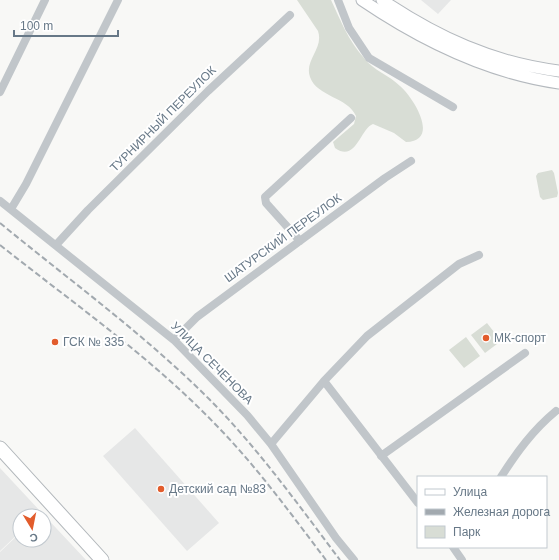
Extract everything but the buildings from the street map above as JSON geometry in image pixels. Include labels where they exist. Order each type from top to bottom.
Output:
[{"type":"highway","points":[[0,448],[102,560]]},
{"type":"main road","points":[[362,0],[489,56],[509,63],[559,71]]},
{"type":"main road","points":[[382,0],[398,17],[450,50],[506,72],[559,83]]},
{"type":"street","points":[[0,92],[45,0]]},
{"type":"street","points":[[11,209],[26,184],[118,0]]},
{"type":"street","points":[[338,0],[348,28],[369,58],[453,107]]},
{"type":"street","name":"ТУРНИРНЫЙ ПЕРЕУЛОК","points":[[56,245],[93,205],[208,91],[290,15]]},
{"type":"street","points":[[300,241],[266,202],[265,197],[351,118]]},
{"type":"street","name":"ШАТУРСКИЙ ПЕРЕУЛОК","points":[[174,340],[197,317],[411,161]]},
{"type":"street","name":"УЛИЦА СЕЧЕНОВА","points":[[0,201],[174,340],[247,415],[271,444],[336,538],[354,560]]},
{"type":"street","points":[[271,444],[324,381],[367,336],[392,315],[437,283],[459,264],[479,255]]},
{"type":"street","points":[[381,456],[525,353]]},
{"type":"street","points":[[324,381],[417,502]]},
{"type":"street","points":[[502,476],[523,444],[540,425],[556,411]]},
{"type":"street","points":[[454,548],[462,560]]},
{"type":"shaded area","points":[[421,0],[451,0],[438,14]]},
{"type":"shaded area","name":"Детский сад №83","points":[[135,428],[219,523],[187,551],[103,456]]},
{"type":"shaded area","points":[[0,468],[37,508],[12,508],[12,540],[0,551]]},
{"type":"shaded area","points":[[52,524],[86,560],[0,560],[0,552],[12,541],[12,548],[52,548]]},
{"type":"green space","points":[[297,0],[331,0],[349,37],[358,51],[372,66],[396,82],[417,108],[423,127],[422,134],[416,140],[406,142],[394,133],[373,124],[368,127],[353,148],[348,151],[342,151],[335,148],[333,142],[354,124],[356,116],[346,105],[319,89],[310,77],[309,71],[311,60],[317,49],[319,37],[318,31]]},
{"type":"green space","points":[[552,170],[558,193],[557,197],[543,200],[540,197],[536,176],[538,173]]},
{"type":"green space","name":"МК-спорт","points":[[487,323],[501,341],[485,353],[471,335]]},
{"type":"green space","points":[[466,337],[480,356],[464,368],[449,350]]},
{"type":"railway","points":[[0,223],[130,327],[204,394],[258,453],[340,560]]},
{"type":"railway","points":[[0,245],[112,332],[192,401],[246,458],[326,560]]},
{"type":"place","name":"МК-спорт","points":[[486,338]]},
{"type":"place","name":"ГСК № 335","points":[[55,342]]},
{"type":"place","name":"Детский сад №83","points":[[161,489]]}]
